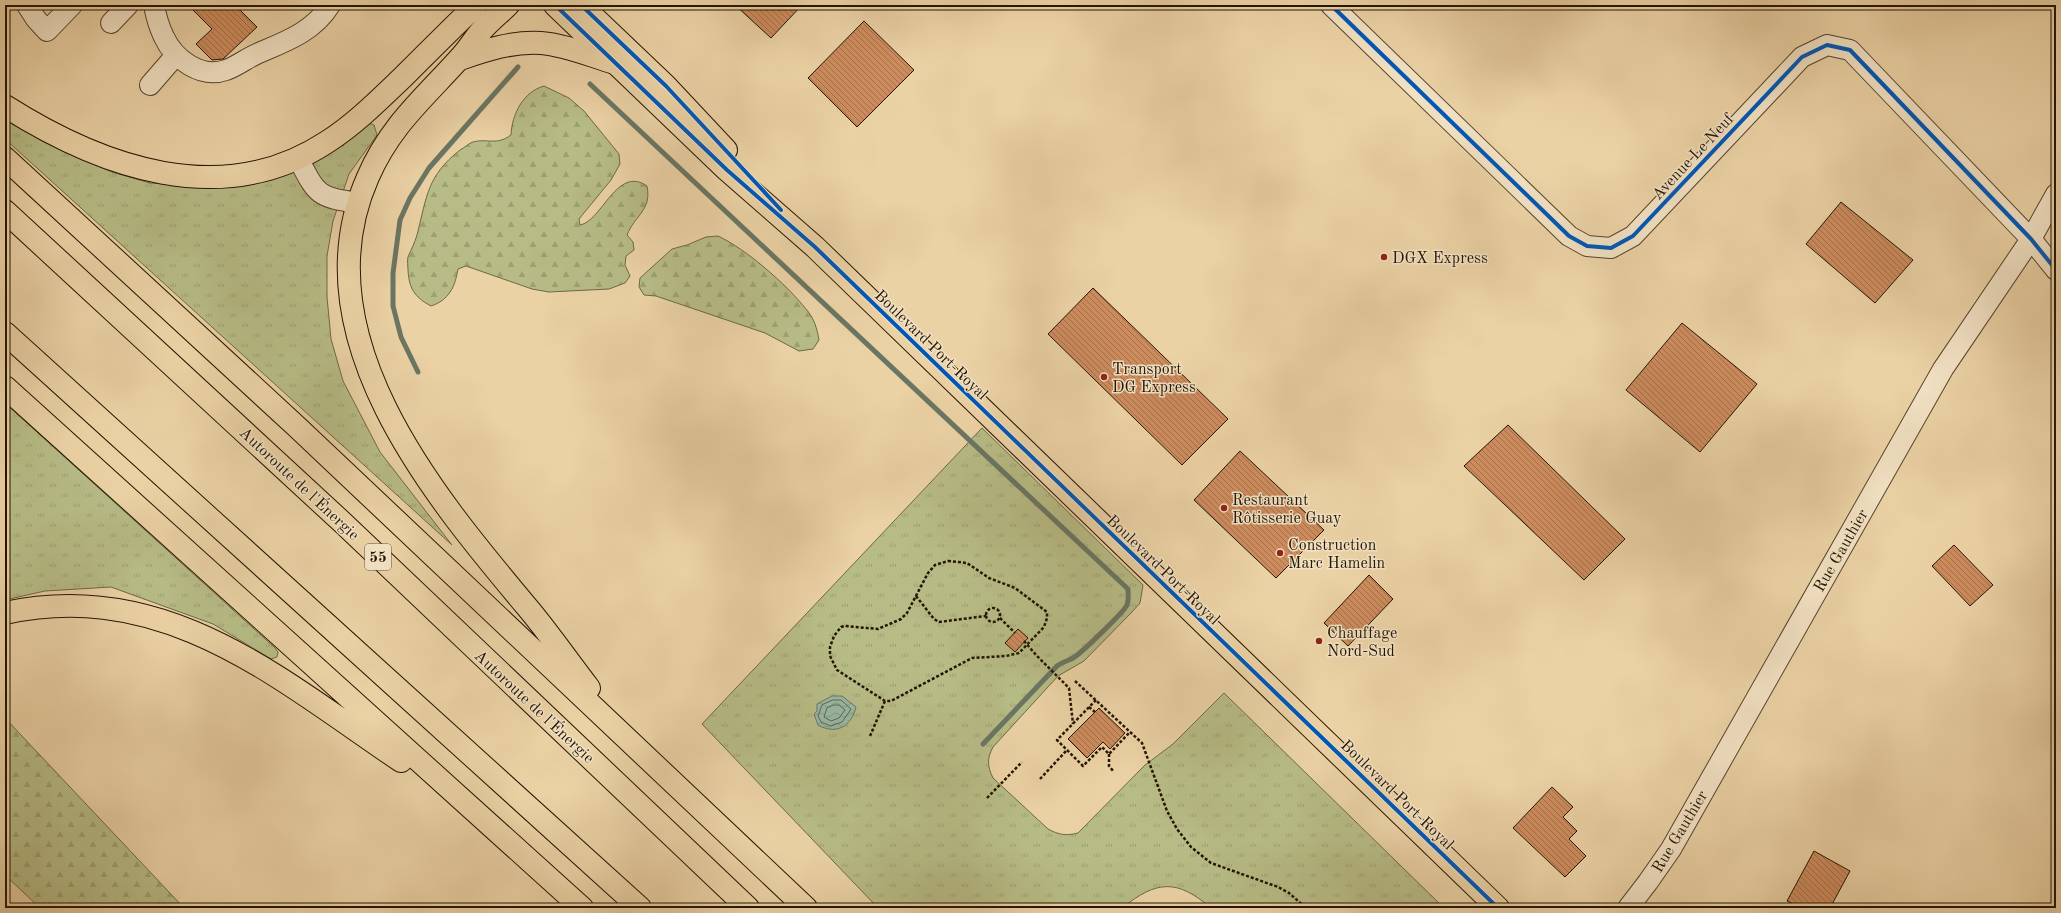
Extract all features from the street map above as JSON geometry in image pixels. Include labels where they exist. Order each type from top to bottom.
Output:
[{"type":"main road","points":[[5,106],[47,131],[85,150],[122,164],[158,172],[186,176],[229,176],[269,168],[298,158],[327,142],[359,118],[476,5]]},
{"type":"main road","points":[[508,5],[481,31],[460,59],[417,102],[390,136],[368,176],[358,203],[349,250],[353,307],[369,368],[389,415],[414,460],[449,511],[529,609],[625,737]]},
{"type":"main road","name":"Boulevard Port-Royal","points":[[555,5],[727,170],[815,247],[1498,908]]},
{"type":"main road","name":"Boulevard Port-Royal","points":[[581,5],[666,86],[815,247]]},
{"type":"main road","points":[[460,59],[495,48],[532,43],[557,46],[615,63]]},
{"type":"main road","points":[[5,158],[290,421],[806,908]]},
{"type":"main road","name":"Autoroute de l'Énergie","points":[[5,211],[343,523],[748,908]]},
{"type":"main road","points":[[5,333],[640,908]]},
{"type":"main road","points":[[5,387],[582,908]]},
{"type":"main road","points":[[5,613],[50,605],[98,606],[145,616],[201,635],[233,650],[276,675],[470,807]]},
{"type":"street","points":[[26,5],[47,31],[72,5]]},
{"type":"street","points":[[111,24],[128,5]]},
{"type":"street","points":[[154,5],[164,38],[176,55],[198,70],[213,72],[226,70],[255,54],[296,36],[319,19],[330,5]]},
{"type":"street","name":"Avenue Le Neuf","points":[[1331,5],[1569,236],[1587,246],[1611,248],[1633,236],[1802,56],[1827,45],[1850,50],[2031,239],[2056,270]]},
{"type":"street","points":[[150,85],[176,55]]},
{"type":"street","points":[[298,158],[312,186],[320,193],[334,198],[358,203]]},
{"type":"street","name":"Rue Gauthier","points":[[1628,908],[1671,849],[1943,368],[2031,239],[2056,194]]},
{"type":"path","points":[[948,561],[967,563],[989,578],[1015,588],[1047,612],[1047,618],[1044,627],[1019,653],[1012,656],[972,658],[900,697],[891,701],[885,701],[837,670],[831,660],[831,641],[836,632],[845,626],[872,629],[886,627],[898,621],[905,616],[916,596],[928,573],[935,565],[948,561]]},
{"type":"path","points":[[916,596],[934,619],[939,622],[986,616]]},
{"type":"path","points":[[986,616],[988,610],[994,608],[1000,613],[1000,618],[1015,633]]},
{"type":"path","points":[[986,616],[988,620],[992,622],[1000,618]]},
{"type":"path","points":[[1024,641],[1070,688],[1073,724]]},
{"type":"path","points":[[1075,681],[1142,743],[1167,811],[1177,829],[1191,847],[1211,863],[1278,887],[1289,893],[1306,908]]},
{"type":"path","points":[[1096,700],[1057,740],[1083,766],[1102,746],[1109,754],[1109,766],[1114,772]]},
{"type":"path","points":[[870,736],[885,701]]},
{"type":"path","points":[[1089,707],[1095,712]]},
{"type":"path","points":[[1109,754],[1130,732]]},
{"type":"path","points":[[1040,779],[1067,750]]},
{"type":"path","points":[[987,798],[1022,762]]},
{"type":"green space","points":[[544,86],[569,98],[584,111],[619,154],[620,164],[611,180],[579,219],[580,225],[588,221],[596,214],[618,188],[627,183],[636,181],[647,186],[648,194],[645,207],[630,228],[627,235],[633,242],[634,250],[626,256],[625,265],[630,276],[625,283],[609,289],[549,292],[532,289],[466,266],[458,269],[453,287],[447,296],[431,306],[425,303],[411,287],[408,257],[417,235],[426,198],[435,178],[449,160],[470,143],[478,141],[496,141],[511,135],[516,112],[520,105],[530,93]]},
{"type":"green space","points":[[5,120],[44,142],[112,172],[150,183],[201,186],[369,123],[374,125],[377,135],[349,174],[333,221],[327,256],[327,297],[331,339],[343,381],[380,452],[452,545],[5,139]]},
{"type":"green space","points":[[718,236],[741,249],[753,258],[777,278],[798,299],[815,323],[819,340],[813,349],[799,351],[765,333],[656,296],[644,295],[639,287],[640,278],[672,249],[687,245],[706,237]]},
{"type":"green space","points":[[5,403],[275,648],[278,652],[277,657],[271,659],[213,624],[111,587],[45,591],[5,600]]},
{"type":"green space","points":[[982,428],[1143,585],[1140,603],[1132,612],[1084,661],[1058,676],[993,747],[988,762],[993,778],[1048,829],[1056,833],[1063,834],[1078,833],[1145,765],[1173,744],[1224,693],[1444,908],[1211,908],[1188,892],[1177,888],[1167,887],[1157,888],[1146,892],[1122,908],[878,908],[702,724]]},
{"type":"green space","points":[[5,718],[184,908],[40,908],[5,875]]},
{"type":"water","points":[[832,696],[842,696],[856,707],[854,714],[847,724],[837,729],[825,728],[818,725],[814,714],[817,711],[817,704]]},
{"type":"building","points":[[188,5],[235,5],[257,27],[223,59],[212,60],[196,44],[212,29]]},
{"type":"building","points":[[735,5],[802,5],[771,38]]},
{"type":"building","points":[[864,21],[914,70],[857,127],[808,78]]},
{"type":"building","points":[[1841,202],[1913,260],[1875,303],[1806,244]]},
{"type":"building","points":[[1093,288],[1228,419],[1182,465],[1048,334]]},
{"type":"building","points":[[1682,323],[1757,384],[1700,452],[1626,390]]},
{"type":"building","points":[[1508,425],[1625,539],[1584,580],[1464,466]]},
{"type":"building","points":[[1240,451],[1324,530],[1276,578],[1194,500]]},
{"type":"building","points":[[1954,545],[1993,585],[1970,606],[1932,566]]},
{"type":"building","points":[[1369,575],[1393,599],[1348,646],[1324,623]]},
{"type":"building","points":[[1018,629],[1028,638],[1015,652],[1005,643]]},
{"type":"building","points":[[1099,708],[1125,733],[1110,749],[1103,742],[1087,758],[1068,739]]},
{"type":"building","points":[[1552,787],[1573,807],[1563,817],[1577,831],[1569,839],[1586,856],[1565,877],[1513,828]]},
{"type":"building","points":[[1814,851],[1850,871],[1830,908],[1801,908],[1787,901]]},
{"type":"waterway","points":[[418,372],[401,337],[393,306],[393,273],[400,220],[410,198],[429,168],[518,67]]},
{"type":"waterway","points":[[590,84],[1128,589],[1127,605],[1119,615],[1076,656],[1057,666],[983,744]]},
{"type":"cycle path","points":[[555,5],[727,170],[815,247],[1498,908]]},
{"type":"cycle path","points":[[581,5],[666,86],[781,210]]},
{"type":"cycle path","points":[[1331,5],[1569,236],[1587,246],[1611,248],[1633,236],[1802,57],[1827,45],[1850,50],[2031,239],[2056,270]]},
{"type":"place","name":"DGX Express","points":[[1384,257]]},
{"type":"place","name":"Transport DG Express","points":[[1104,377]]},
{"type":"place","name":"Restaurant Rôtisserie Guay","points":[[1224,508]]},
{"type":"place","name":"Construction Marc Hamelin","points":[[1280,553]]},
{"type":"place","name":"Chauffage Nord-Sud","points":[[1319,641]]}]
